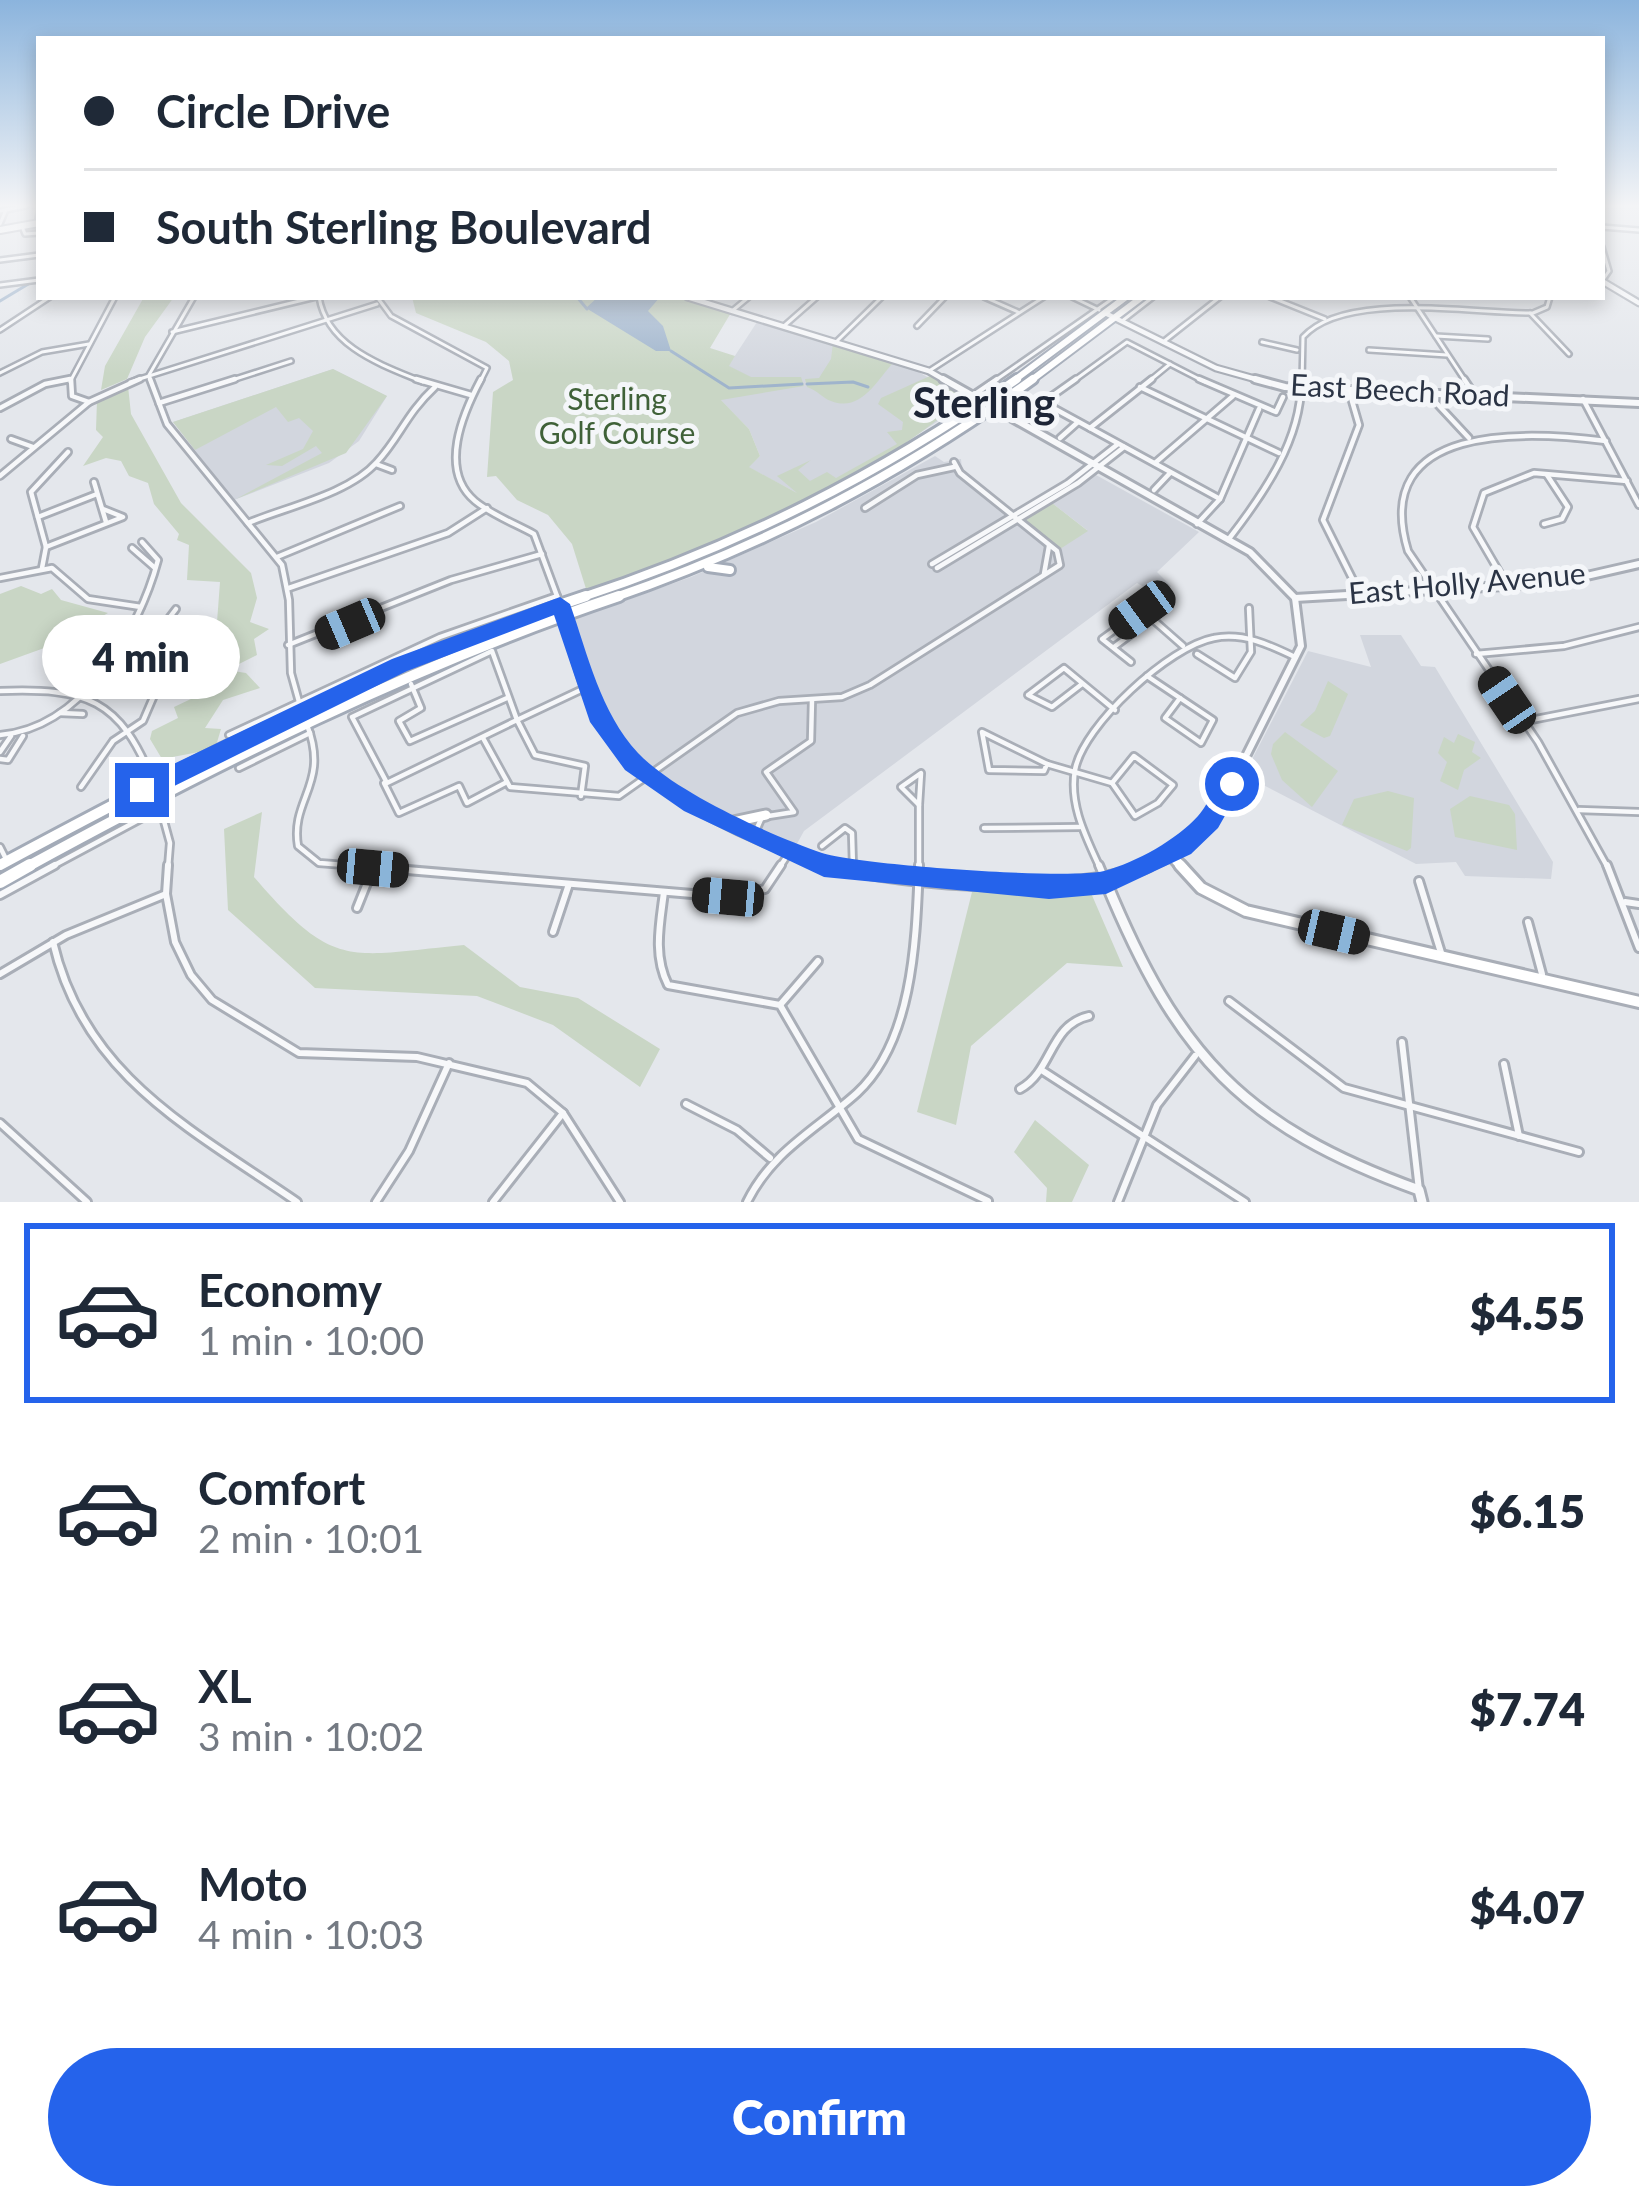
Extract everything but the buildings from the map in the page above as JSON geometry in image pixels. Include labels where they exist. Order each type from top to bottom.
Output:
[{"type":"main road","points":[[1110,315],[1123,300]]},
{"type":"main road","points":[[0,882],[304,717],[560,605],[715,550],[805,509],[890,461],[1137,300]]},
{"type":"main road","points":[[560,605],[702,568],[867,488],[981,400]]},
{"type":"main road","points":[[702,568],[730,570]]},
{"type":"main road","points":[[560,605],[587,687],[612,741],[648,775],[789,853],[853,872],[1049,887],[1106,882],[1171,855],[1201,888],[1228,904],[1639,1003]]},
{"type":"main road","points":[[3,863],[158,797]]},
{"type":"main road","points":[[731,823],[766,815]]},
{"type":"street","points":[[0,285],[36,280]]},
{"type":"street","points":[[1605,282],[1639,303]]},
{"type":"street","points":[[0,330],[45,300]]},
{"type":"street","points":[[89,402],[72,396],[70,379],[114,300]]},
{"type":"street","points":[[192,300],[149,375],[159,403],[191,455],[278,557],[289,587],[288,645],[317,767],[295,830],[298,848],[319,863],[746,897],[764,889],[789,853]]},
{"type":"street","points":[[172,332],[208,328],[307,300]]},
{"type":"street","points":[[319,300],[326,320],[350,344],[435,387],[473,395]]},
{"type":"street","points":[[0,476],[89,402],[149,375],[378,300],[408,326],[484,363],[487,373],[457,425],[455,448],[462,487],[487,508],[534,534],[560,605],[440,637],[304,717],[239,768]]},
{"type":"street","points":[[697,300],[929,370],[1094,468],[1228,540],[1275,572],[1294,598],[1303,631],[1297,658],[1224,800],[1171,855]]},
{"type":"street","points":[[732,311],[745,300]]},
{"type":"street","points":[[784,326],[814,300]]},
{"type":"street","points":[[837,341],[879,300]]},
{"type":"street","points":[[917,326],[942,300]]},
{"type":"street","points":[[991,300],[1019,313]]},
{"type":"street","points":[[929,370],[1039,300]]},
{"type":"street","points":[[1078,300],[1110,315]]},
{"type":"street","points":[[1110,315],[1114,300]]},
{"type":"street","points":[[981,400],[1110,315],[1147,300]]},
{"type":"street","points":[[1162,342],[1216,300]]},
{"type":"street","points":[[1277,300],[1327,320]]},
{"type":"street","points":[[1412,300],[1476,397]]},
{"type":"street","points":[[1228,540],[1256,502],[1299,414],[1298,350],[1308,332],[1327,320],[1364,311],[1529,313],[1547,308],[1549,300]]},
{"type":"street","points":[[1529,313],[1569,354]]},
{"type":"street","name":"East Beech Road","points":[[1110,315],[1216,368],[1299,389],[1639,403]]},
{"type":"street","points":[[1436,336],[1488,339]]},
{"type":"street","points":[[1262,342],[1298,350]]},
{"type":"street","points":[[1025,415],[1127,343],[1259,409],[1276,412],[1283,397]]},
{"type":"street","points":[[0,373],[42,352],[89,344]]},
{"type":"street","points":[[1369,350],[1448,355]]},
{"type":"street","points":[[159,403],[291,361]]},
{"type":"street","points":[[1090,428],[1170,364]]},
{"type":"street","points":[[1203,381],[1216,368]]},
{"type":"street","points":[[0,408],[33,388],[70,379]]},
{"type":"street","points":[[248,523],[376,464],[406,414],[435,387]]},
{"type":"street","points":[[1140,387],[1245,441],[1279,453]]},
{"type":"street","points":[[1350,394],[1359,425],[1323,520],[1360,594]]},
{"type":"street","points":[[1429,395],[1469,438]]},
{"type":"street","points":[[1153,464],[1233,396]]},
{"type":"street","points":[[1582,399],[1639,505]]},
{"type":"street","points":[[1045,403],[1220,499]]},
{"type":"street","points":[[1197,524],[1220,499],[1259,409]]},
{"type":"street","points":[[1060,439],[1078,422]]},
{"type":"street","points":[[1606,441],[1540,434],[1469,438],[1420,466],[1398,518],[1408,550],[1578,810],[1625,902],[1639,948]]},
{"type":"street","points":[[11,439],[34,448]]},
{"type":"street","points":[[934,566],[1094,468],[1121,446]]},
{"type":"street","points":[[42,568],[46,547],[33,487],[68,452]]},
{"type":"street","points":[[376,464],[392,470]]},
{"type":"street","points":[[483,737],[505,783],[525,791],[619,796],[736,713],[765,703],[842,697],[871,685],[1060,562],[1060,554],[955,464],[920,471],[866,508]]},
{"type":"street","points":[[1154,490],[1170,473]]},
{"type":"street","points":[[1508,587],[1475,537],[1473,512],[1484,493],[1500,482],[1546,473],[1627,482]]},
{"type":"street","points":[[1544,524],[1562,519],[1568,508],[1546,473]]},
{"type":"street","points":[[94,482],[106,523]]},
{"type":"street","points":[[38,517],[97,494]]},
{"type":"street","points":[[278,557],[400,506]]},
{"type":"street","points":[[46,547],[123,517],[103,508]]},
{"type":"street","points":[[289,587],[448,533],[487,508]]},
{"type":"street","points":[[0,735],[25,734],[60,713],[134,622],[145,607],[157,556],[142,542]]},
{"type":"street","points":[[132,548],[155,568]]},
{"type":"street","points":[[288,645],[452,580],[543,553]]},
{"type":"street","name":"East Holly Avenue","points":[[1294,598],[1556,583],[1639,564]]},
{"type":"street","points":[[0,578],[42,568],[58,571],[79,594],[97,603],[145,607]]},
{"type":"street","points":[[1197,654],[1235,678],[1251,652],[1250,608]]},
{"type":"street","points":[[134,622],[163,626],[176,609]]},
{"type":"street","points":[[1131,662],[1102,639],[1142,610],[1183,646]]},
{"type":"street","points":[[1113,648],[1153,618]]},
{"type":"street","points":[[1476,654],[1564,646],[1639,626]]},
{"type":"street","points":[[1297,658],[1251,640],[1212,639],[1183,646],[1147,676],[1084,747],[1075,772],[1083,826],[1140,969],[1195,1056],[1294,1136],[1420,1196]]},
{"type":"street","points":[[505,783],[467,803],[459,785],[399,813],[355,724],[354,712],[492,651],[507,698],[535,755],[584,766],[581,796]]},
{"type":"street","points":[[1082,684],[1052,707],[1028,695],[1064,668],[1115,710]]},
{"type":"street","points":[[81,787],[107,747],[142,721],[163,674]]},
{"type":"street","points":[[1147,676],[1180,698],[1213,720],[1202,742],[1165,718],[1180,698]]},
{"type":"street","points":[[411,684],[421,708],[399,721],[410,741],[507,698]]},
{"type":"street","points":[[383,782],[587,687]]},
{"type":"street","points":[[0,692],[79,693],[118,712],[132,730],[170,843],[166,894],[176,942],[191,975],[212,1000],[262,1034],[310,1055],[402,1055],[527,1083],[562,1113],[620,1202]]},
{"type":"street","points":[[1521,722],[1639,698]]},
{"type":"street","points":[[754,835],[766,815],[794,812],[766,772],[811,741],[812,699]]},
{"type":"street","points":[[60,713],[83,714]]},
{"type":"street","points":[[229,735],[304,717]]},
{"type":"street","points":[[1047,764],[1045,771],[989,770],[982,732],[1047,764],[1112,783],[1135,816],[1158,803],[1173,784],[1134,756],[1112,783]]},
{"type":"street","points":[[11,736],[0,756],[8,760],[25,734]]},
{"type":"street","points":[[747,1202],[770,1158],[865,1086],[891,1044],[921,878],[921,773],[901,788],[919,805]]},
{"type":"street","points":[[0,895],[158,797]]},
{"type":"street","points":[[1578,810],[1639,812]]},
{"type":"street","points":[[984,828],[1083,826]]},
{"type":"street","points":[[823,846],[845,828],[852,833],[853,872]]},
{"type":"street","points":[[0,847],[3,863]]},
{"type":"street","points":[[357,908],[373,868]]},
{"type":"street","points":[[1419,881],[1442,956]]},
{"type":"street","points":[[554,932],[569,884]]},
{"type":"street","points":[[664,892],[655,963],[669,986],[697,997],[760,995],[780,1005],[837,1106],[872,1151],[972,1188],[988,1201]]},
{"type":"street","points":[[0,974],[53,942],[166,894]]},
{"type":"street","points":[[1625,902],[1639,904]]},
{"type":"street","points":[[1528,922],[1543,980]]},
{"type":"street","points":[[53,942],[68,1004],[106,1058],[297,1202]]},
{"type":"street","points":[[780,1005],[818,961]]},
{"type":"street","points":[[1229,1001],[1329,1080],[1410,1109],[1580,1152]]},
{"type":"street","points":[[1019,1089],[1043,1071],[1056,1038],[1071,1021],[1090,1016]]},
{"type":"street","points":[[1402,1042],[1420,1196]]},
{"type":"street","points":[[1118,1202],[1157,1105],[1195,1056]]},
{"type":"street","points":[[376,1202],[409,1151],[449,1063]]},
{"type":"street","points":[[1504,1064],[1519,1136]]},
{"type":"street","points":[[1043,1071],[1245,1202]]},
{"type":"street","points":[[686,1104],[736,1130],[770,1158]]},
{"type":"street","points":[[493,1202],[562,1113]]},
{"type":"street","points":[[0,1123],[88,1202]]},
{"type":"shaded area","points":[[757,322],[906,365],[970,401],[812,501],[748,467],[760,456],[749,429],[712,391]]},
{"type":"shaded area","points":[[333,369],[387,396],[359,441],[329,463],[234,500],[173,422]]},
{"type":"shaded area","points":[[935,456],[944,462],[961,459],[962,470],[1060,548],[1087,530],[1052,503],[1096,475],[1199,532],[1157,572],[1171,586],[1161,597],[1137,583],[804,831],[793,851],[665,784],[626,750],[606,720],[570,620],[691,577],[816,522]]},
{"type":"shaded area","points":[[1360,635],[1401,635],[1421,666],[1435,667],[1553,862],[1551,879],[1465,876],[1456,862],[1416,864],[1244,775],[1308,651],[1371,667]]},
{"type":"green space","points":[[142,300],[172,300],[145,337],[127,379],[101,390],[105,366]]},
{"type":"green space","name":"Sterling Golf Course","points":[[413,300],[697,300],[732,311],[710,348],[735,356],[729,366],[751,377],[801,377],[804,386],[721,400],[749,429],[760,456],[749,467],[797,493],[777,476],[811,460],[798,470],[810,481],[827,472],[836,478],[897,444],[887,432],[902,430],[903,422],[878,404],[881,398],[930,376],[959,392],[961,401],[878,461],[833,487],[738,534],[587,592],[572,544],[548,515],[517,500],[496,476],[487,477],[493,392],[513,380],[509,361],[486,342],[416,313]]},
{"type":"green space","points":[[833,343],[893,363],[860,399],[842,404],[831,401],[807,387],[805,379],[819,378],[831,359]]},
{"type":"green space","points":[[333,369],[387,396],[346,453],[236,499],[322,453],[316,446],[282,466],[266,465],[303,449],[313,431],[299,418],[288,422],[276,407],[195,450],[173,422]]},
{"type":"green space","points":[[128,386],[131,414],[181,503],[251,573],[257,598],[250,622],[269,629],[254,639],[257,655],[227,670],[246,673],[260,688],[223,700],[205,728],[221,729],[215,749],[162,759],[150,739],[152,731],[178,718],[174,707],[212,689],[220,582],[187,580],[189,545],[177,540],[179,534],[154,504],[148,483],[129,476],[121,461],[106,458],[83,466],[103,437],[96,430],[97,400]]},
{"type":"green space","points":[[1052,503],[1088,531],[1060,549],[1023,520]]},
{"type":"green space","points":[[21,586],[41,594],[52,589],[61,600],[108,613],[47,647],[0,664],[0,594]]},
{"type":"green space","points":[[1328,681],[1348,694],[1330,736],[1324,738],[1300,725],[1315,711]]},
{"type":"green space","points":[[1285,732],[1338,771],[1312,807],[1282,780],[1271,754],[1273,744]]},
{"type":"green space","points":[[1458,734],[1475,742],[1472,752],[1481,758],[1464,770],[1458,790],[1440,781],[1447,762],[1438,753],[1444,737],[1454,743]]},
{"type":"green space","points":[[1388,791],[1414,798],[1407,851],[1342,825],[1354,799]]},
{"type":"green space","points":[[1470,796],[1509,805],[1515,814],[1517,850],[1455,837],[1450,809]]},
{"type":"green space","points":[[262,812],[254,877],[305,929],[325,943],[368,953],[464,945],[520,987],[578,998],[660,1049],[640,1087],[553,1025],[477,996],[315,988],[228,910],[224,829]]},
{"type":"green space","points":[[972,892],[1091,893],[1123,967],[1067,963],[971,1046],[956,1125],[917,1112]]},
{"type":"green space","points":[[1035,1120],[1089,1165],[1072,1202],[1046,1202],[1047,1188],[1014,1152]]},
{"type":"water","points":[[595,300],[657,300],[648,311],[663,326],[671,351],[656,351],[586,308]]},
{"type":"waterway","points":[[0,301],[30,283]]},
{"type":"waterway","points":[[580,300],[587,309]]},
{"type":"waterway","points":[[671,351],[729,388],[802,384]]},
{"type":"waterway","points":[[807,384],[853,382],[868,387]]},
{"type":"district","name":"Sterling","points":[[984,403]]},
{"type":"route","points":[[142,790],[399,665],[560,604],[601,722],[633,763],[692,803],[824,866],[921,878],[1089,886],[1124,878],[1171,855],[1209,821],[1232,784]]}]
